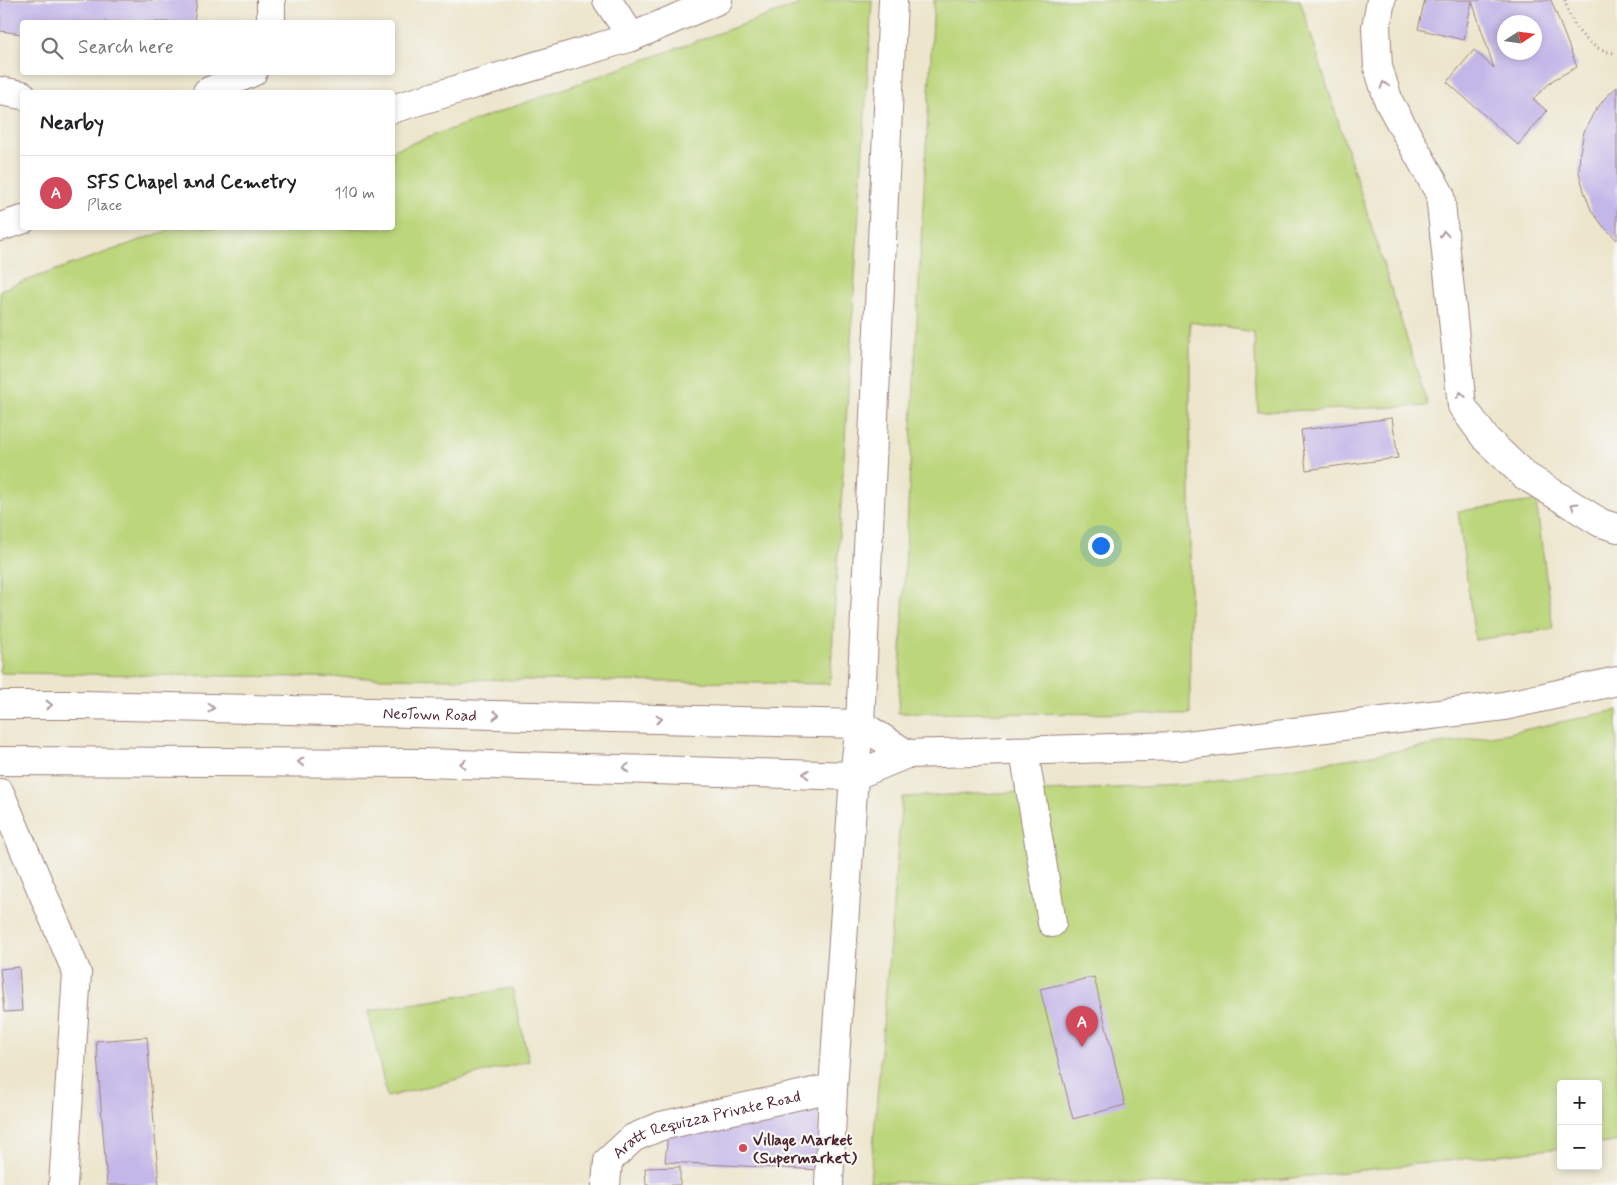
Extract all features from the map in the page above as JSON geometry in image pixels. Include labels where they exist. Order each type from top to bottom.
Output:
[{"type":"street","points":[[271,0],[271,20]]},
{"type":"street","points":[[607,0],[632,37]]},
{"type":"street","points":[[395,108],[632,37],[718,0]]},
{"type":"street","points":[[829,1185],[832,1089],[854,776],[860,724],[893,0]]},
{"type":"street","points":[[1381,0],[1376,27],[1378,67],[1389,102],[1440,194],[1462,406],[1486,439],[1524,475],[1601,523],[1617,528]]},
{"type":"street","points":[[212,90],[246,75]]},
{"type":"street","points":[[0,91],[20,95]]},
{"type":"street","points":[[0,227],[20,221]]},
{"type":"street","points":[[0,761],[423,763],[854,776],[907,754],[1179,746],[1504,706],[1617,681]]},
{"type":"street","name":"NeoTown Road","points":[[0,705],[84,705],[860,724]]},
{"type":"street","points":[[860,724],[907,754]]},
{"type":"street","points":[[1024,751],[1052,923]]},
{"type":"street","points":[[0,793],[77,973],[63,1185]]},
{"type":"street","name":"Aratt Requizza Private Road","points":[[606,1185],[608,1160],[633,1138],[661,1126],[832,1089]]},
{"type":"path","points":[[1564,0],[1577,30],[1588,42],[1600,49],[1617,53]]},
{"type":"green space","points":[[811,0],[872,0],[830,684],[0,673],[0,290],[168,230],[395,230],[395,149]]},
{"type":"green space","points":[[934,0],[1300,0],[1428,406],[1258,412],[1254,332],[1190,322],[1190,714],[898,713]]},
{"type":"green space","points":[[1536,501],[1553,629],[1475,640],[1458,511]]},
{"type":"green space","points":[[1617,710],[1617,1142],[1602,1144],[1602,1080],[1557,1080],[1557,1148],[1237,1184],[870,1182],[902,797],[1184,785],[1509,733]]},
{"type":"green space","points":[[512,988],[529,1061],[387,1097],[368,1011]]},
{"type":"building","points":[[0,0],[197,0],[194,20],[20,20],[20,34],[0,31]]},
{"type":"building","points":[[1425,0],[1551,0],[1577,67],[1553,80],[1533,99],[1547,111],[1518,145],[1447,82],[1474,50],[1494,68],[1472,1],[1464,40],[1418,29]]},
{"type":"building","points":[[1617,87],[1617,240],[1591,210],[1579,172],[1584,132],[1593,114],[1605,98]]},
{"type":"building","points":[[1392,418],[1398,458],[1306,470],[1301,430]]},
{"type":"building","points":[[19,967],[22,1011],[4,1012],[0,969]]},
{"type":"building","points":[[1094,977],[1125,1105],[1073,1119],[1040,989]]},
{"type":"building","points":[[147,1037],[159,1185],[107,1185],[96,1041]]},
{"type":"building","name":"Village Market (Supermarket)","points":[[819,1100],[821,1170],[665,1162],[668,1133]]},
{"type":"building","points":[[680,1167],[680,1185],[646,1185],[645,1168]]},
{"type":"place","name":"SFS Chapel and Cemetry","points":[[1082,1047]]},
{"type":"place","name":"Village Market (Supermarket)","points":[[743,1148]]}]
